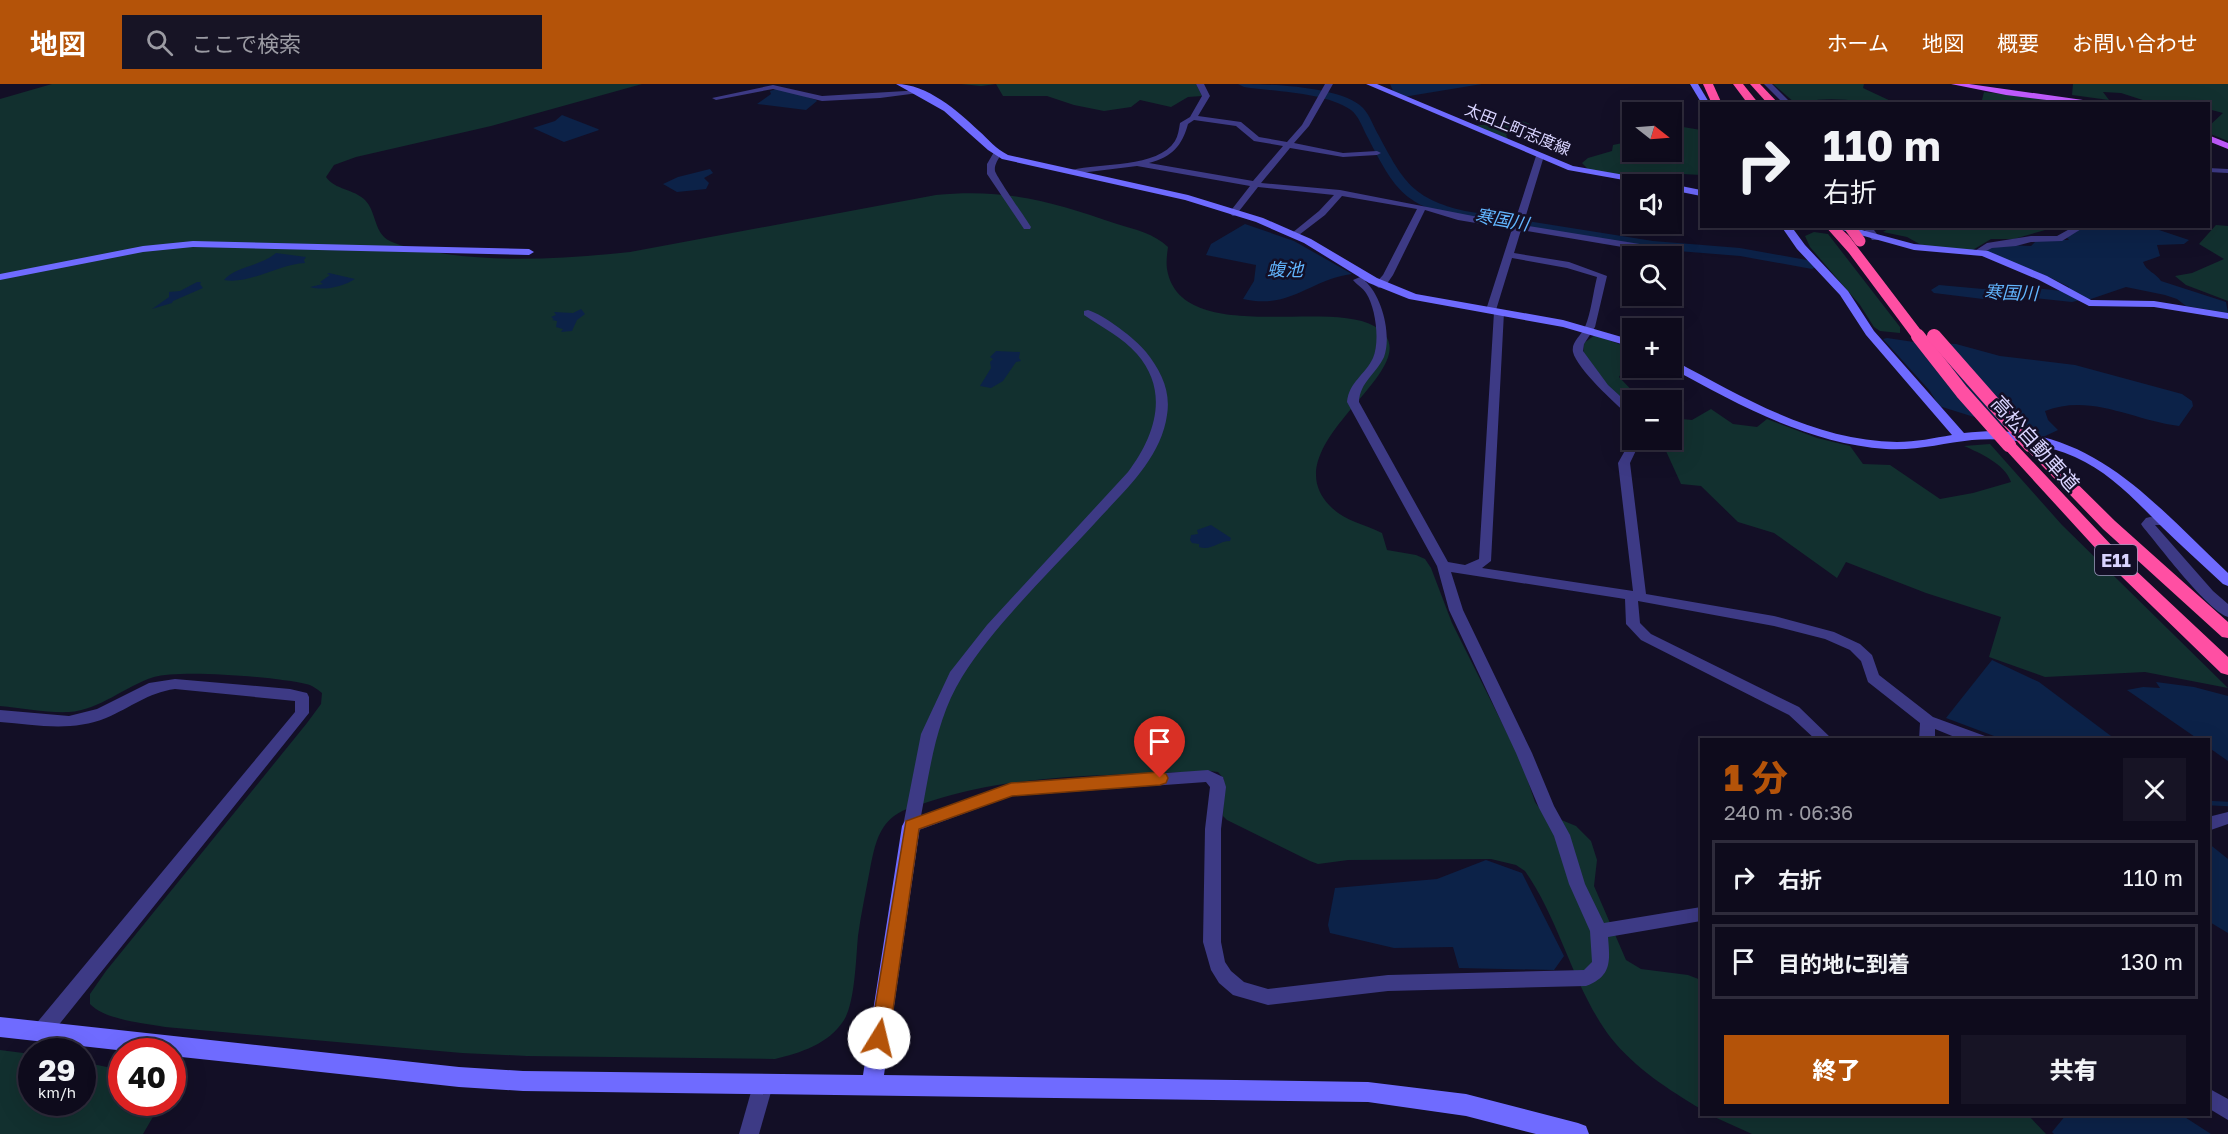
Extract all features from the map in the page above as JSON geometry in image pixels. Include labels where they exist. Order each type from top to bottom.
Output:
[{"type":"highway","points":[[1708,84],[1716,102]]},
{"type":"highway","points":[[1729,84],[1747,101]]},
{"type":"highway","points":[[1738,84],[1747,101]]},
{"type":"highway","points":[[1755,84],[1772,102]]},
{"type":"highway","name":"高松自動車道","points":[[1839,230],[1860,241],[1934,336],[2030,445],[2109,525],[2228,632]]},
{"type":"highway","name":"高松自動車道","points":[[1839,230],[1918,336],[2008,446],[2126,571],[2228,668]]},
{"type":"main road","points":[[1956,84],[2092,102]]},
{"type":"main road","points":[[2210,139],[2228,146]]},
{"type":"street","points":[[900,84],[922,92],[971,128],[997,154],[1075,171],[1233,213],[1295,234],[1372,281],[1418,298],[1588,330],[1622,341]]},
{"type":"street","points":[[1075,171],[1139,164],[1163,155],[1178,146],[1182,139],[1184,123],[1193,118],[1206,96],[1200,84]]},
{"type":"street","points":[[1233,213],[1312,118],[1329,84]]},
{"type":"street","name":"太田上町志度線","points":[[1370,84],[1540,156],[1582,171],[1622,178]]},
{"type":"street","points":[[1694,84],[1705,102]]},
{"type":"street","points":[[1768,84],[1787,102]]},
{"type":"street","points":[[716,98],[772,87],[787,88],[821,100],[829,97],[922,92]]},
{"type":"street","points":[[1193,118],[1238,124],[1257,139],[1343,155],[1377,153]]},
{"type":"street","points":[[997,154],[991,164],[991,174],[1027,227]]},
{"type":"street","points":[[1467,570],[1485,561],[1495,311],[1508,255],[1540,156]]},
{"type":"street","points":[[1139,164],[1255,184],[1340,193],[1422,207],[1458,217],[1634,246]]},
{"type":"street","points":[[2210,170],[2228,171]]},
{"type":"street","points":[[1682,189],[1700,193]]},
{"type":"street","points":[[1295,234],[1322,213],[1340,193]]},
{"type":"street","points":[[911,825],[1011,790],[1203,775],[1217,781],[1218,787],[1212,830],[1212,942],[1217,964],[1225,977],[1239,989],[1268,997],[1388,983],[1586,978],[1595,973],[1601,963],[1599,931],[1577,884],[1562,835],[1547,808],[1524,753],[1456,610],[1443,566],[1353,402],[1355,387],[1377,358],[1381,347],[1380,328],[1372,294],[1358,280],[1372,281],[1389,275],[1422,207]]},
{"type":"street","points":[[1787,228],[1801,247],[1845,293],[1870,333],[1961,438]]},
{"type":"street","points":[[1868,228],[1875,238]]},
{"type":"street","points":[[1978,252],[1990,245],[2031,239],[2059,239],[2078,228]]},
{"type":"street","points":[[1839,230],[1914,248],[1978,252],[2043,278],[2083,301],[2108,305],[2154,304],[2228,316]]},
{"type":"street","points":[[0,277],[142,249],[193,244],[529,252]]},
{"type":"street","points":[[1508,255],[1569,265],[1602,276],[1588,330],[1579,344],[1581,358],[1604,387],[1622,404]]},
{"type":"street","points":[[872,1086],[911,825],[929,734],[944,695],[955,676],[992,628],[1148,455],[1162,421],[1162,399],[1156,378],[1147,360],[1130,343],[1088,313]]},
{"type":"street","points":[[1682,369],[1760,412],[1793,426],[1829,437],[1872,444],[1905,446],[1961,438],[2005,437],[2055,446],[2081,455],[2121,478],[2228,581]]},
{"type":"street","points":[[1631,450],[1624,464],[1636,596],[1633,624],[1646,637],[1794,711],[1824,738]]},
{"type":"street","points":[[2166,522],[2150,521],[2147,524],[2201,586],[2228,612]]},
{"type":"street","points":[[1443,566],[1636,596],[1774,621],[1829,635],[1855,647],[1867,659],[1873,678],[1928,721],[1975,738]]},
{"type":"street","points":[[0,716],[76,721],[100,714],[154,687],[176,684],[303,697],[302,713],[42,1031]]},
{"type":"street","points":[[1927,738],[1928,721]]},
{"type":"street","points":[[2210,824],[2228,819]]},
{"type":"street","points":[[1599,931],[1700,914]]},
{"type":"street","points":[[0,1027],[459,1077],[524,1081],[1368,1092],[1467,1105],[1578,1134]]},
{"type":"street","points":[[748,1134],[763,1085]]},
{"type":"street","points":[[2210,1098],[2228,1110]]},
{"type":"green space","points":[[52,84],[642,84],[491,126],[356,157],[334,165],[326,177],[334,185],[361,196],[365,200],[381,233],[391,242],[444,254],[524,259],[630,252],[936,195],[985,193],[1007,195],[1050,203],[1151,235],[1168,247],[1167,269],[1178,293],[1198,307],[1226,314],[1258,317],[1352,319],[1374,326],[1389,342],[1387,361],[1373,383],[1334,431],[1320,456],[1317,481],[1330,506],[1348,519],[1382,533],[1387,550],[1416,555],[1425,559],[1431,568],[1452,623],[1521,761],[1535,802],[1542,812],[1576,826],[1591,841],[1597,860],[1594,886],[1626,960],[1641,969],[1688,975],[1700,980],[1700,1108],[1642,1069],[1611,1038],[1587,998],[1548,912],[1525,871],[1516,865],[1491,859],[1348,860],[1318,864],[1227,820],[1223,816],[1224,779],[1218,772],[1210,771],[1034,780],[965,792],[907,809],[894,816],[880,833],[873,855],[859,927],[853,991],[848,1012],[838,1028],[822,1041],[794,1054],[775,1059],[462,1053],[165,1027],[105,1014],[90,1004],[90,994],[106,971],[307,723],[321,704],[322,693],[310,685],[292,681],[229,675],[185,674],[154,677],[91,707],[69,712],[0,706],[0,99]]},
{"type":"green space","points":[[961,84],[996,84],[981,86]]},
{"type":"green space","points":[[996,84],[1196,84],[1202,96],[1188,97],[1171,107],[1140,100],[1131,107],[1104,111],[1074,105],[1047,96],[1003,96]]},
{"type":"green space","points":[[1773,84],[1864,84],[1863,88],[1893,102],[1828,99],[1794,102]]},
{"type":"green space","points":[[2073,84],[2228,84],[2228,141],[2210,134],[2210,125],[2223,113],[2210,110],[2210,102],[2149,102],[2121,93],[2103,92],[2109,100],[2072,95]]},
{"type":"green space","points":[[1984,92],[2080,102],[1982,102]]},
{"type":"green space","points":[[1522,121],[1530,124],[1506,135],[1509,141],[1471,126]]},
{"type":"green space","points":[[1682,127],[1700,130],[1700,175],[1646,172],[1622,175],[1589,170],[1582,163],[1588,158],[1612,151],[1613,145],[1622,143],[1622,162],[1682,162]]},
{"type":"green space","points":[[2216,225],[2228,226],[2228,301],[2186,285],[2175,276],[2192,273],[2224,259],[2199,244]]},
{"type":"green space","points":[[1890,228],[2052,228],[2014,239],[1991,239],[1971,251],[1925,247],[1907,237],[1883,232]]},
{"type":"green space","points":[[1814,232],[1828,234],[1900,327],[1900,333],[1880,331],[1874,327],[1860,305],[1810,247],[1805,236]]},
{"type":"green space","points":[[1595,335],[1622,345],[1622,372],[1619,377],[1631,390],[1622,390],[1622,400],[1583,357],[1584,343]]},
{"type":"green space","points":[[1711,409],[1733,424],[1757,427],[1767,419],[1817,438],[1850,446],[1863,464],[1890,465],[1940,499],[1973,493],[2011,482],[1998,465],[1964,446],[1990,444],[2062,525],[2228,688],[2145,672],[2045,677],[1989,657],[2001,617],[1926,593],[1846,562],[1837,578],[1774,533],[1738,522],[1701,486],[1681,484],[1666,450],[1682,450],[1682,419],[1692,420]]},
{"type":"green space","points":[[0,1050],[18,1052],[18,1116],[96,1116],[96,1065],[108,1067],[108,1116],[153,1116],[143,1134],[0,1134]]},
{"type":"green space","points":[[1712,1116],[2029,1116],[2046,1134],[1752,1134]]},
{"type":"water","points":[[1390,84],[1482,84],[1403,97],[1394,93]]},
{"type":"water","points":[[780,88],[817,101],[806,110],[757,104],[771,94],[770,91]]},
{"type":"water","points":[[562,115],[599,130],[564,142],[533,128],[555,121]]},
{"type":"water","points":[[710,169],[713,173],[704,178],[709,183],[706,189],[677,192],[663,184],[678,177]]},
{"type":"water","name":"蝮池","points":[[1245,224],[1294,241],[1352,274],[1337,277],[1288,297],[1260,301],[1243,299],[1254,281],[1256,265],[1206,255],[1211,244]]},
{"type":"water","points":[[2080,228],[2153,228],[2189,240],[2184,244],[2157,245],[2160,256],[2143,262],[2144,265],[2161,281],[2226,302],[2228,313],[2186,306],[2177,299],[2165,295],[2126,287],[2088,300],[2068,291],[2069,287],[2051,278],[1982,250],[2006,245],[2031,246],[2037,240],[2069,240],[2063,233]]},
{"type":"water","points":[[276,253],[306,257],[305,263],[243,280],[224,280],[234,272],[263,261]]},
{"type":"water","points":[[327,274],[355,279],[333,288],[310,287],[323,284],[320,282],[330,275]]},
{"type":"water","points":[[201,282],[203,288],[172,303],[152,309],[169,297],[169,292],[180,291]]},
{"type":"water","points":[[581,309],[585,314],[577,320],[572,331],[561,332],[563,329],[556,327],[557,321],[552,320],[554,319],[551,317],[556,315],[554,312],[573,313]]},
{"type":"water","points":[[1883,339],[1956,344],[2000,356],[2075,365],[2182,394],[2192,401],[2193,406],[2179,426],[2096,407],[2062,406],[2045,411],[2048,420],[2058,430],[2041,438],[1939,406],[1930,391]]},
{"type":"water","points":[[996,351],[1020,352],[1021,361],[1016,362],[1003,381],[991,388],[980,386],[991,368],[990,362],[993,359],[990,357]]},
{"type":"water","points":[[1211,525],[1231,538],[1230,541],[1208,548],[1192,543],[1191,535],[1198,534],[1197,530]]},
{"type":"water","points":[[1992,660],[2039,682],[2114,738],[1999,738],[1946,718]]},
{"type":"water","points":[[2156,682],[2194,687],[2228,696],[2228,761],[2210,748],[2210,738],[2197,738],[2127,690],[2143,687],[2160,688]]},
{"type":"water","points":[[2210,845],[2228,859],[2228,933],[2210,922]]},
{"type":"water","points":[[1486,860],[1522,873],[1564,956],[1554,970],[1459,968],[1453,947],[1394,948],[1330,933],[1328,925],[1335,888],[1437,879]]},
{"type":"water","points":[[2065,1116],[2183,1116],[2211,1134],[2054,1134],[2052,1132]]},
{"type":"waterway","name":"寒国川","points":[[1244,84],[1336,97],[1359,110],[1400,182],[1416,198],[1439,208],[1465,215],[1653,245],[1740,252],[1812,265]]},
{"type":"waterway","name":"寒国川","points":[[1939,290],[1983,294],[2016,291],[2072,297],[2083,295]]},
{"type":"waterway","points":[[2210,803],[2228,804]]},
{"type":"route","points":[[879,1038],[911,825],[1011,790],[1160,778]]}]
